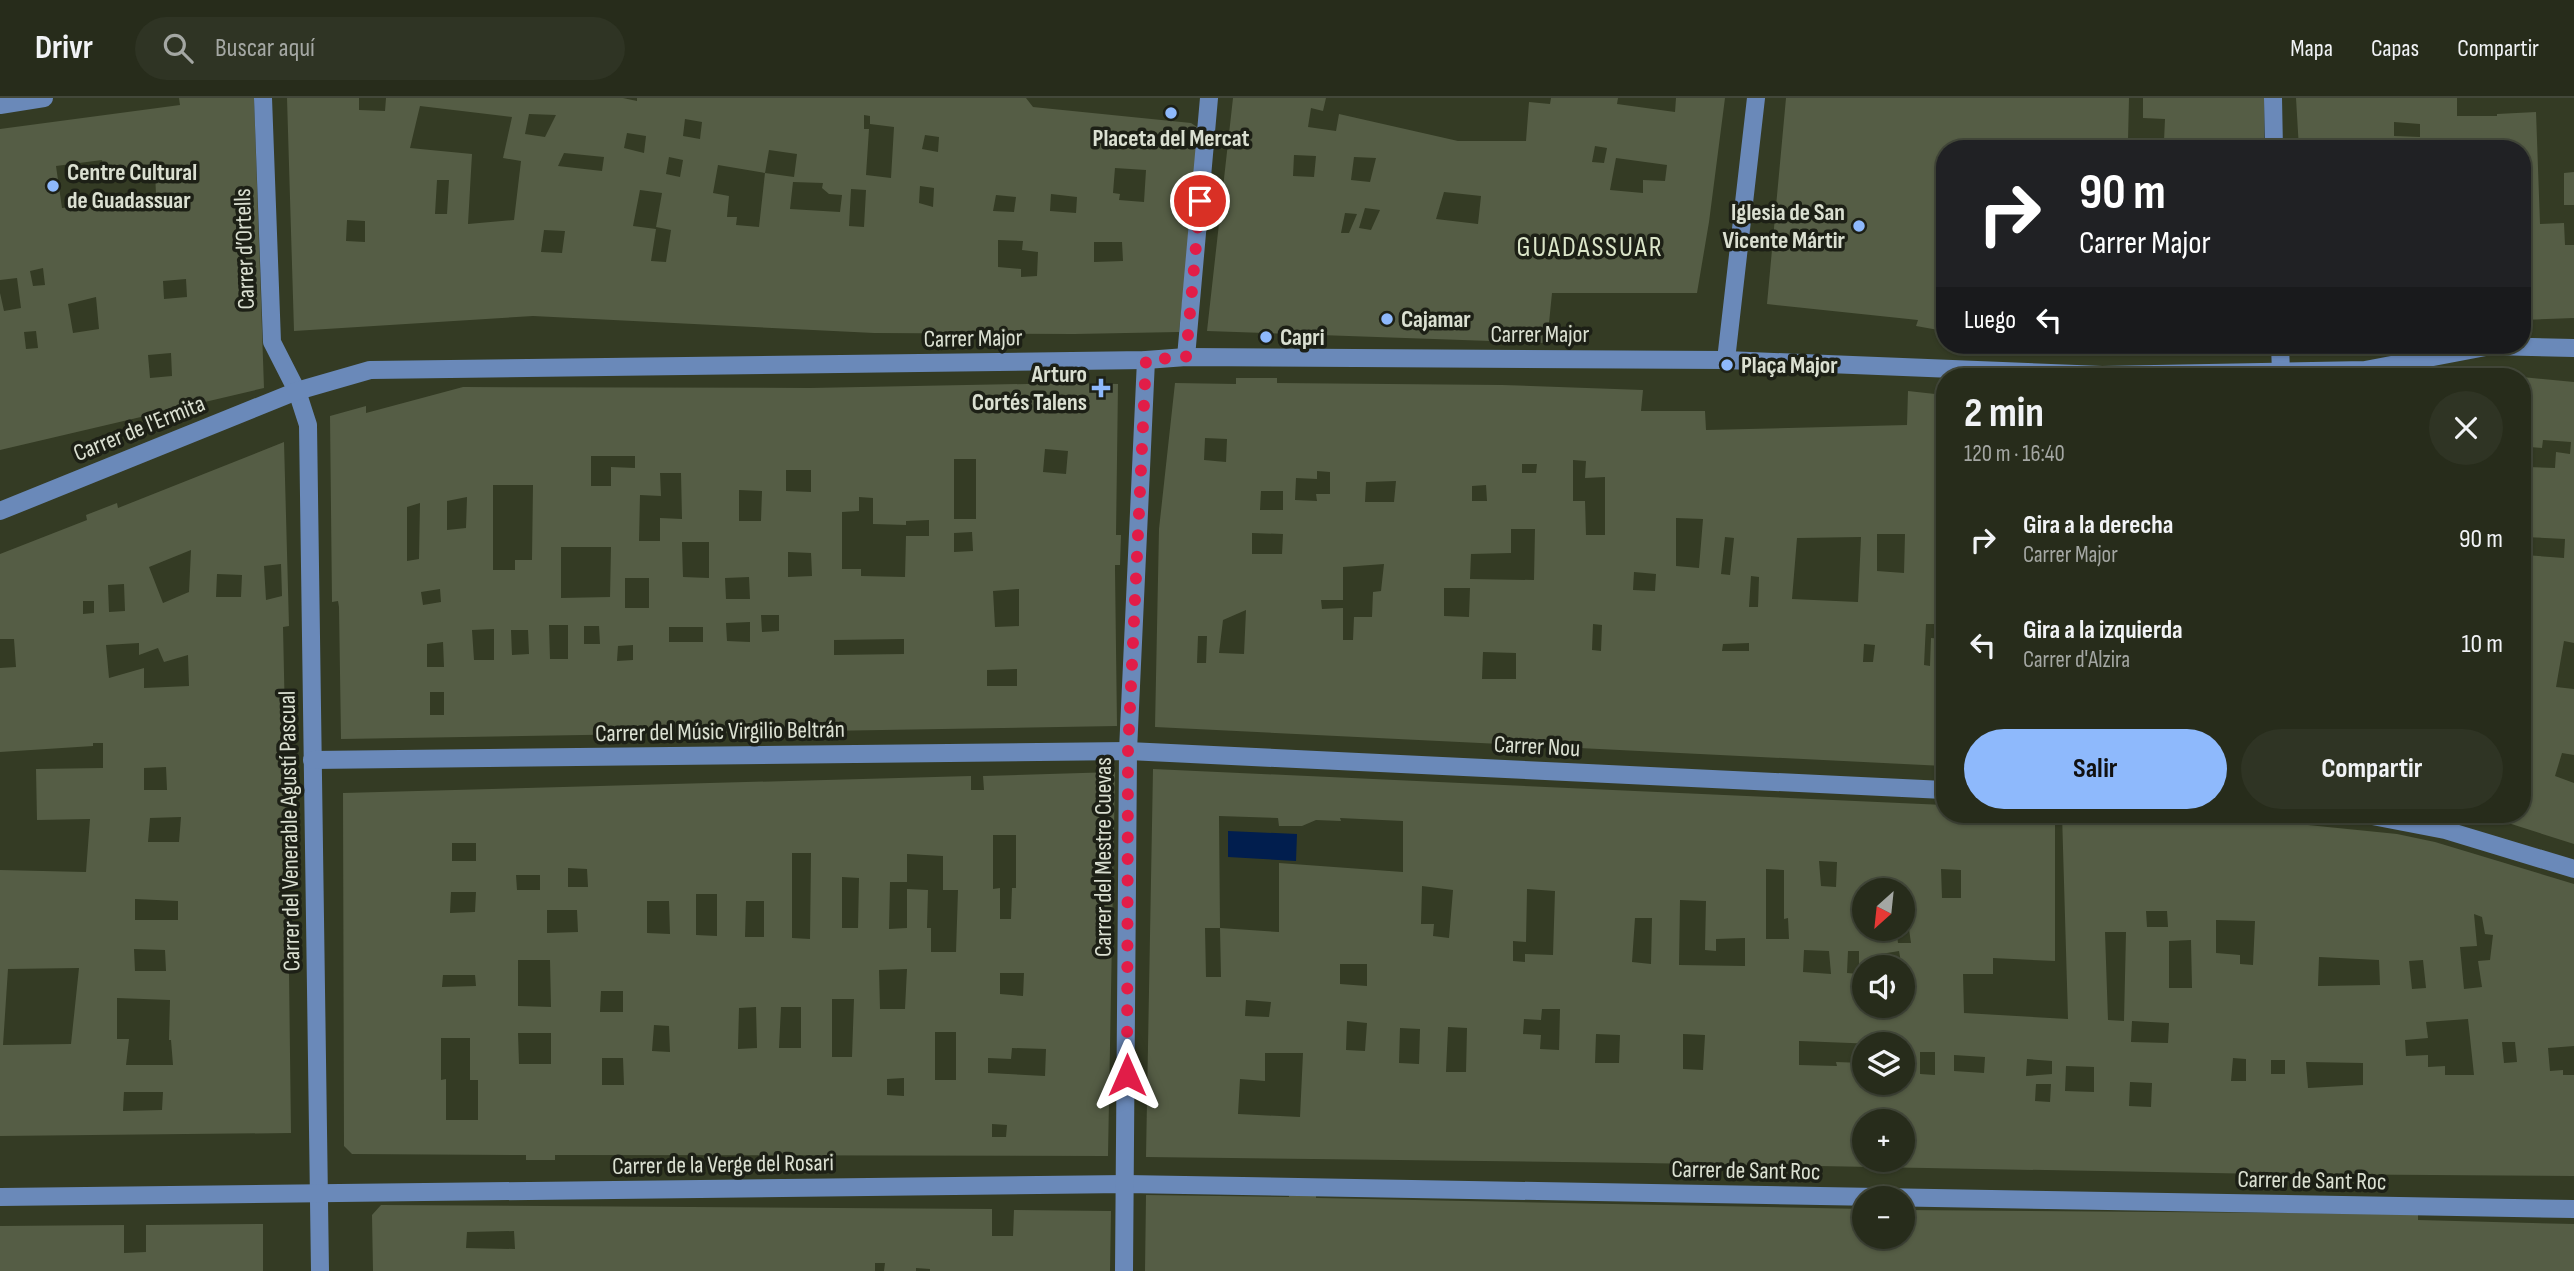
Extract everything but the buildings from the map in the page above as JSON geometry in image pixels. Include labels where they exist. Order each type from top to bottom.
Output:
[{"type":"street","points":[[0,105],[44,98]]},
{"type":"street","name":"Carrer d’Ortells","points":[[264,98],[272,342],[297,391]]},
{"type":"street","points":[[1186,357],[1209,98]]},
{"type":"street","points":[[1726,360],[1756,98]]},
{"type":"street","points":[[2273,98],[2274,140]]},
{"type":"street","name":"Carrer Major","points":[[2531,347],[2574,348]]},
{"type":"street","name":"Carrer Major","points":[[2388,368],[2454,354]]},
{"type":"street","name":"Carrer Major","points":[[297,391],[370,370],[1146,360],[1186,357],[1726,360],[1936,368]]},
{"type":"street","name":"Carrer del Mestre Cuevas","points":[[1124,1271],[1128,751],[1146,360]]},
{"type":"street","name":"Carrer de l'Ermita","points":[[0,511],[297,391]]},
{"type":"street","name":"Carrer del Venerable Agustí Pascual","points":[[297,391],[308,425],[320,1271]]},
{"type":"street","name":"Carrer del Músic Virgilio Beltrán","points":[[312,760],[1128,751]]},
{"type":"street","name":"Carrer Nou","points":[[1128,751],[1936,790]]},
{"type":"street","points":[[2409,823],[2445,830],[2574,869]]},
{"type":"street","name":"Carrer de la Verge del Rosari","points":[[0,1197],[1126,1184]]},
{"type":"street","name":"Carrer de Sant Roc","points":[[1126,1184],[2574,1209]]},
{"type":"water","points":[[1228,831],[1297,834],[1296,861],[1228,857]]},
{"type":"place","name":"Placeta del Mercat","points":[[1171,113]]},
{"type":"place","name":"Centre Cultural de Guadassuar","points":[[53,186]]},
{"type":"place","name":"Iglesia de San Vicente Mártir","points":[[1859,226]]},
{"type":"place","name":"Cajamar","points":[[1387,319]]},
{"type":"place","name":"Capri","points":[[1266,337]]},
{"type":"place","name":"Plaça Major","points":[[1727,365]]},
{"type":"place","name":"Arturo Cortés Talens","points":[[1101,388]]},
{"type":"district","name":"GUADASSUAR","points":[[1590,246]]},
{"type":"route","points":[[1127,1075],[1128,751],[1146,360],[1186,357],[1200,201]]}]
